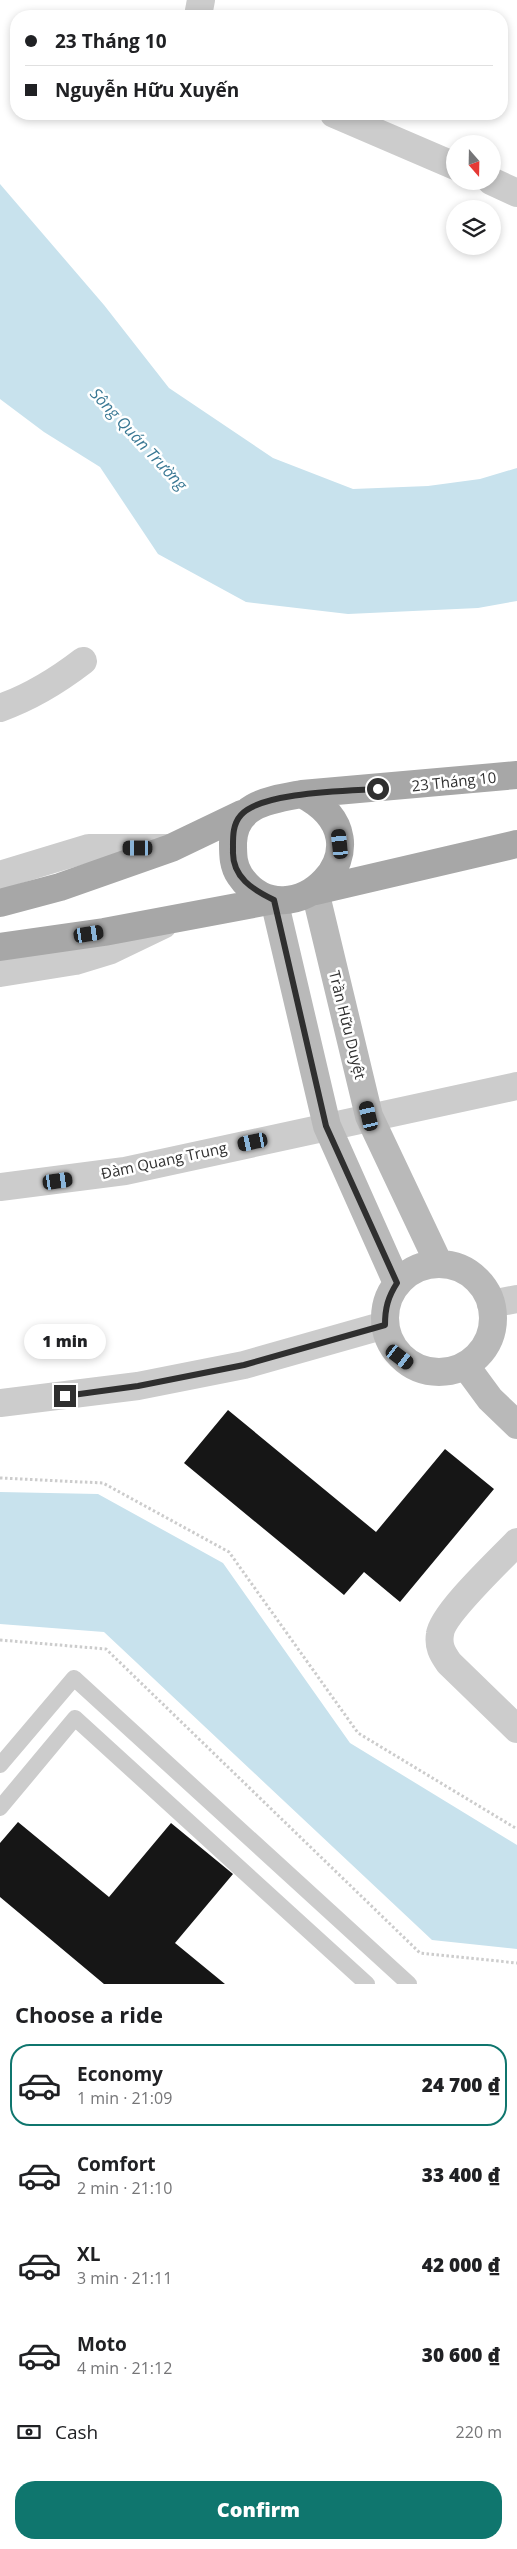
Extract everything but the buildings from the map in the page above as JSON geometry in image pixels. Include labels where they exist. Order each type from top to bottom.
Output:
[{"type":"main road","name":"23 Tháng 10","points":[[302,794],[517,775]]},
{"type":"main road","points":[[0,903],[60,887],[171,848],[269,800],[302,794],[319,803],[332,817],[339,834],[337,862],[329,879],[314,892]]},
{"type":"main road","points":[[242,814],[233,830],[233,858],[240,876],[253,890],[274,900]]},
{"type":"main road","points":[[0,947],[104,932],[301,896],[517,844]]},
{"type":"street","points":[[348,120],[446,162]]},
{"type":"street","points":[[501,186],[517,193]]},
{"type":"street","points":[[0,708],[21,700],[53,683],[83,661]]},
{"type":"street","points":[[0,875],[89,848],[171,848]]},
{"type":"street","name":"Trần Hữu Duyệt","points":[[314,892],[369,1116],[439,1264]]},
{"type":"street","points":[[274,900],[326,1126],[397,1283]]},
{"type":"street","points":[[0,973],[75,961],[111,950],[184,916]]},
{"type":"street","name":"Đàm Quang Trung","points":[[0,1187],[125,1171],[369,1116],[517,1086]]},
{"type":"street","points":[[439,1264],[456,1267],[472,1275],[484,1288],[504,1302],[493,1321],[489,1339],[479,1354],[465,1365],[449,1372],[431,1372],[414,1367],[400,1357],[390,1342],[385,1325],[385,1310],[389,1296],[397,1283],[409,1273],[423,1266],[439,1264]]},
{"type":"street","points":[[0,1403],[148,1384],[244,1365],[385,1325]]},
{"type":"street","points":[[465,1365],[490,1399],[517,1425]]},
{"type":"street","points":[[517,1542],[453,1610],[440,1632],[440,1650],[448,1663],[517,1729]]},
{"type":"lane","points":[[0,1765],[74,1678],[409,1984]]},
{"type":"lane","points":[[0,1808],[75,1718],[367,1984]]},
{"type":"path","points":[[0,1478],[103,1483],[229,1552],[358,1733],[517,1829]]},
{"type":"path","points":[[0,1640],[106,1649],[420,1953],[517,1964]]},
{"type":"water","name":"Sông Quán Trường","points":[[0,184],[104,305],[169,388],[273,458],[353,489],[428,486],[480,479],[517,468],[517,601],[478,608],[348,614],[246,602],[158,554],[100,467],[44,432],[0,399]]},
{"type":"water","points":[[0,1492],[98,1494],[223,1563],[350,1743],[517,1845],[517,1949],[432,1940],[104,1632],[0,1624]]},
{"type":"route","points":[[65,1396],[138,1386],[244,1365],[385,1325],[385,1310],[389,1296],[397,1283],[326,1126],[274,900],[253,890],[240,876],[233,858],[233,830],[242,814],[269,800],[302,794],[378,789]]}]
